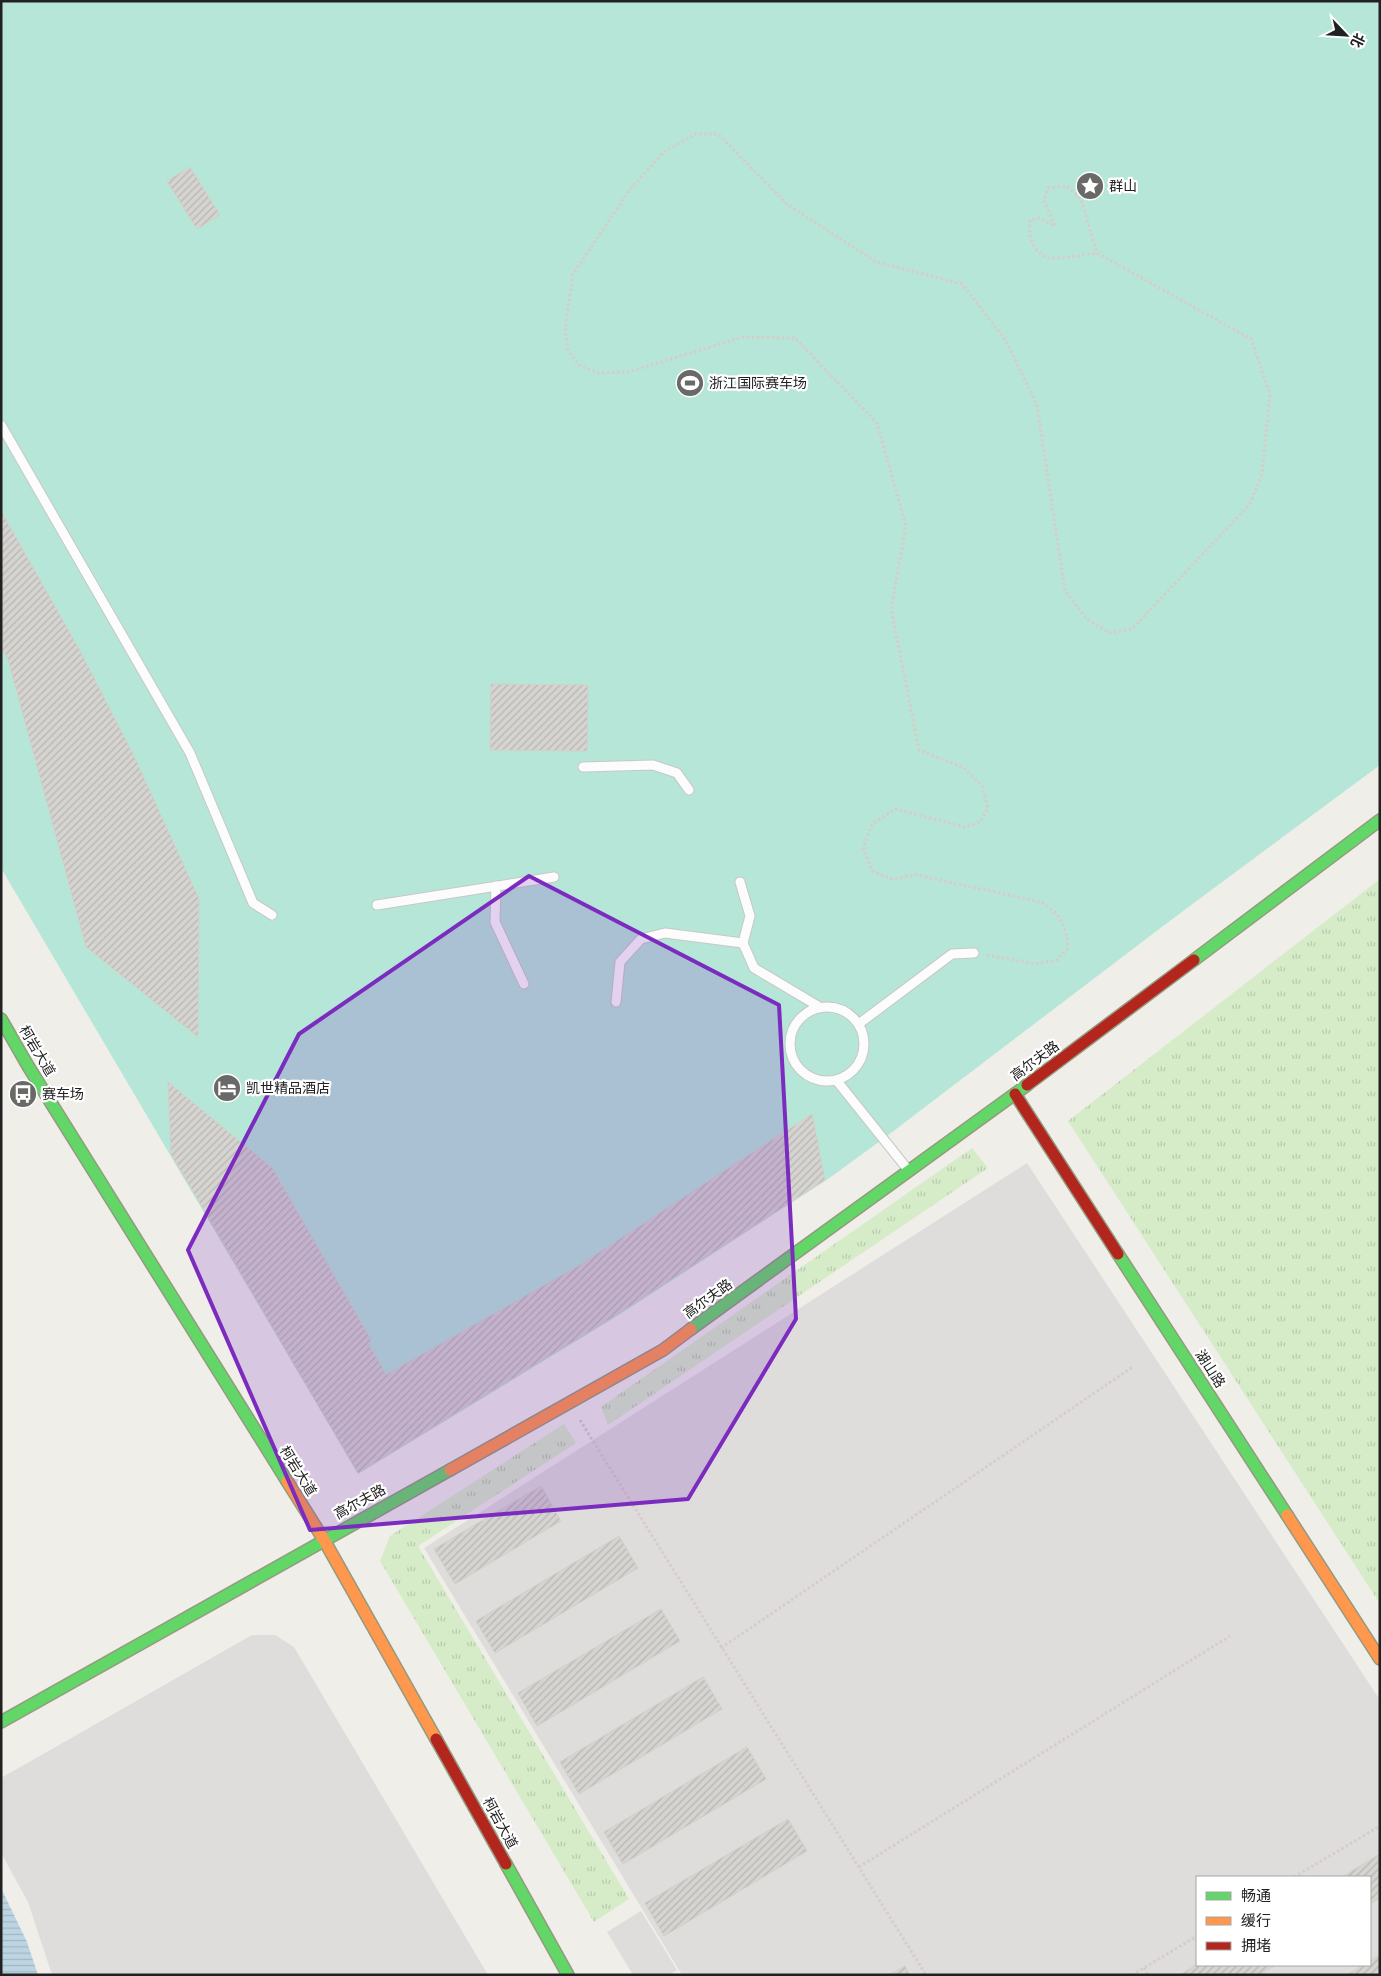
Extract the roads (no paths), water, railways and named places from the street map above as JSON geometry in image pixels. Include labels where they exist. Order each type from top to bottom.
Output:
[{"type":"street","name":"高尔夫路","points":[[1,1722],[663,1350],[1015,1094],[1380,820]]},
{"type":"street","name":"柯岩大道","points":[[1,1019],[28,1066],[324,1540],[568,1975]]},
{"type":"street","name":"湖山路","points":[[1015,1094],[1380,1659]]},
{"type":"lane","points":[[1,424],[190,753],[253,903],[272,915]]},
{"type":"lane","points":[[583,767],[653,765],[678,773],[689,790]]},
{"type":"lane","points":[[377,905],[554,877]]},
{"type":"lane","points":[[740,882],[750,916],[743,942],[754,968],[818,1006],[842,1008],[860,1023],[866,1046],[857,1068],[837,1081],[813,1080],[795,1065],[789,1041],[798,1019],[818,1006]]},
{"type":"lane","points":[[496,886],[495,922],[524,984]]},
{"type":"lane","points":[[616,1002],[620,962],[641,939],[664,934],[743,942]]},
{"type":"lane","points":[[860,1023],[952,954],[974,952]]},
{"type":"lane","points":[[837,1081],[910,1171]]},
{"type":"water","points":[[1,1888],[27,1942],[38,1975],[1,1975]]},
{"type":"place","name":"群山","points":[[1090,186]]},
{"type":"place","name":"浙江国际赛车场","points":[[690,383]]},
{"type":"place","name":"凯世精品酒店","points":[[227,1088]]},
{"type":"place","name":"赛车场","points":[[23,1094]]}]
